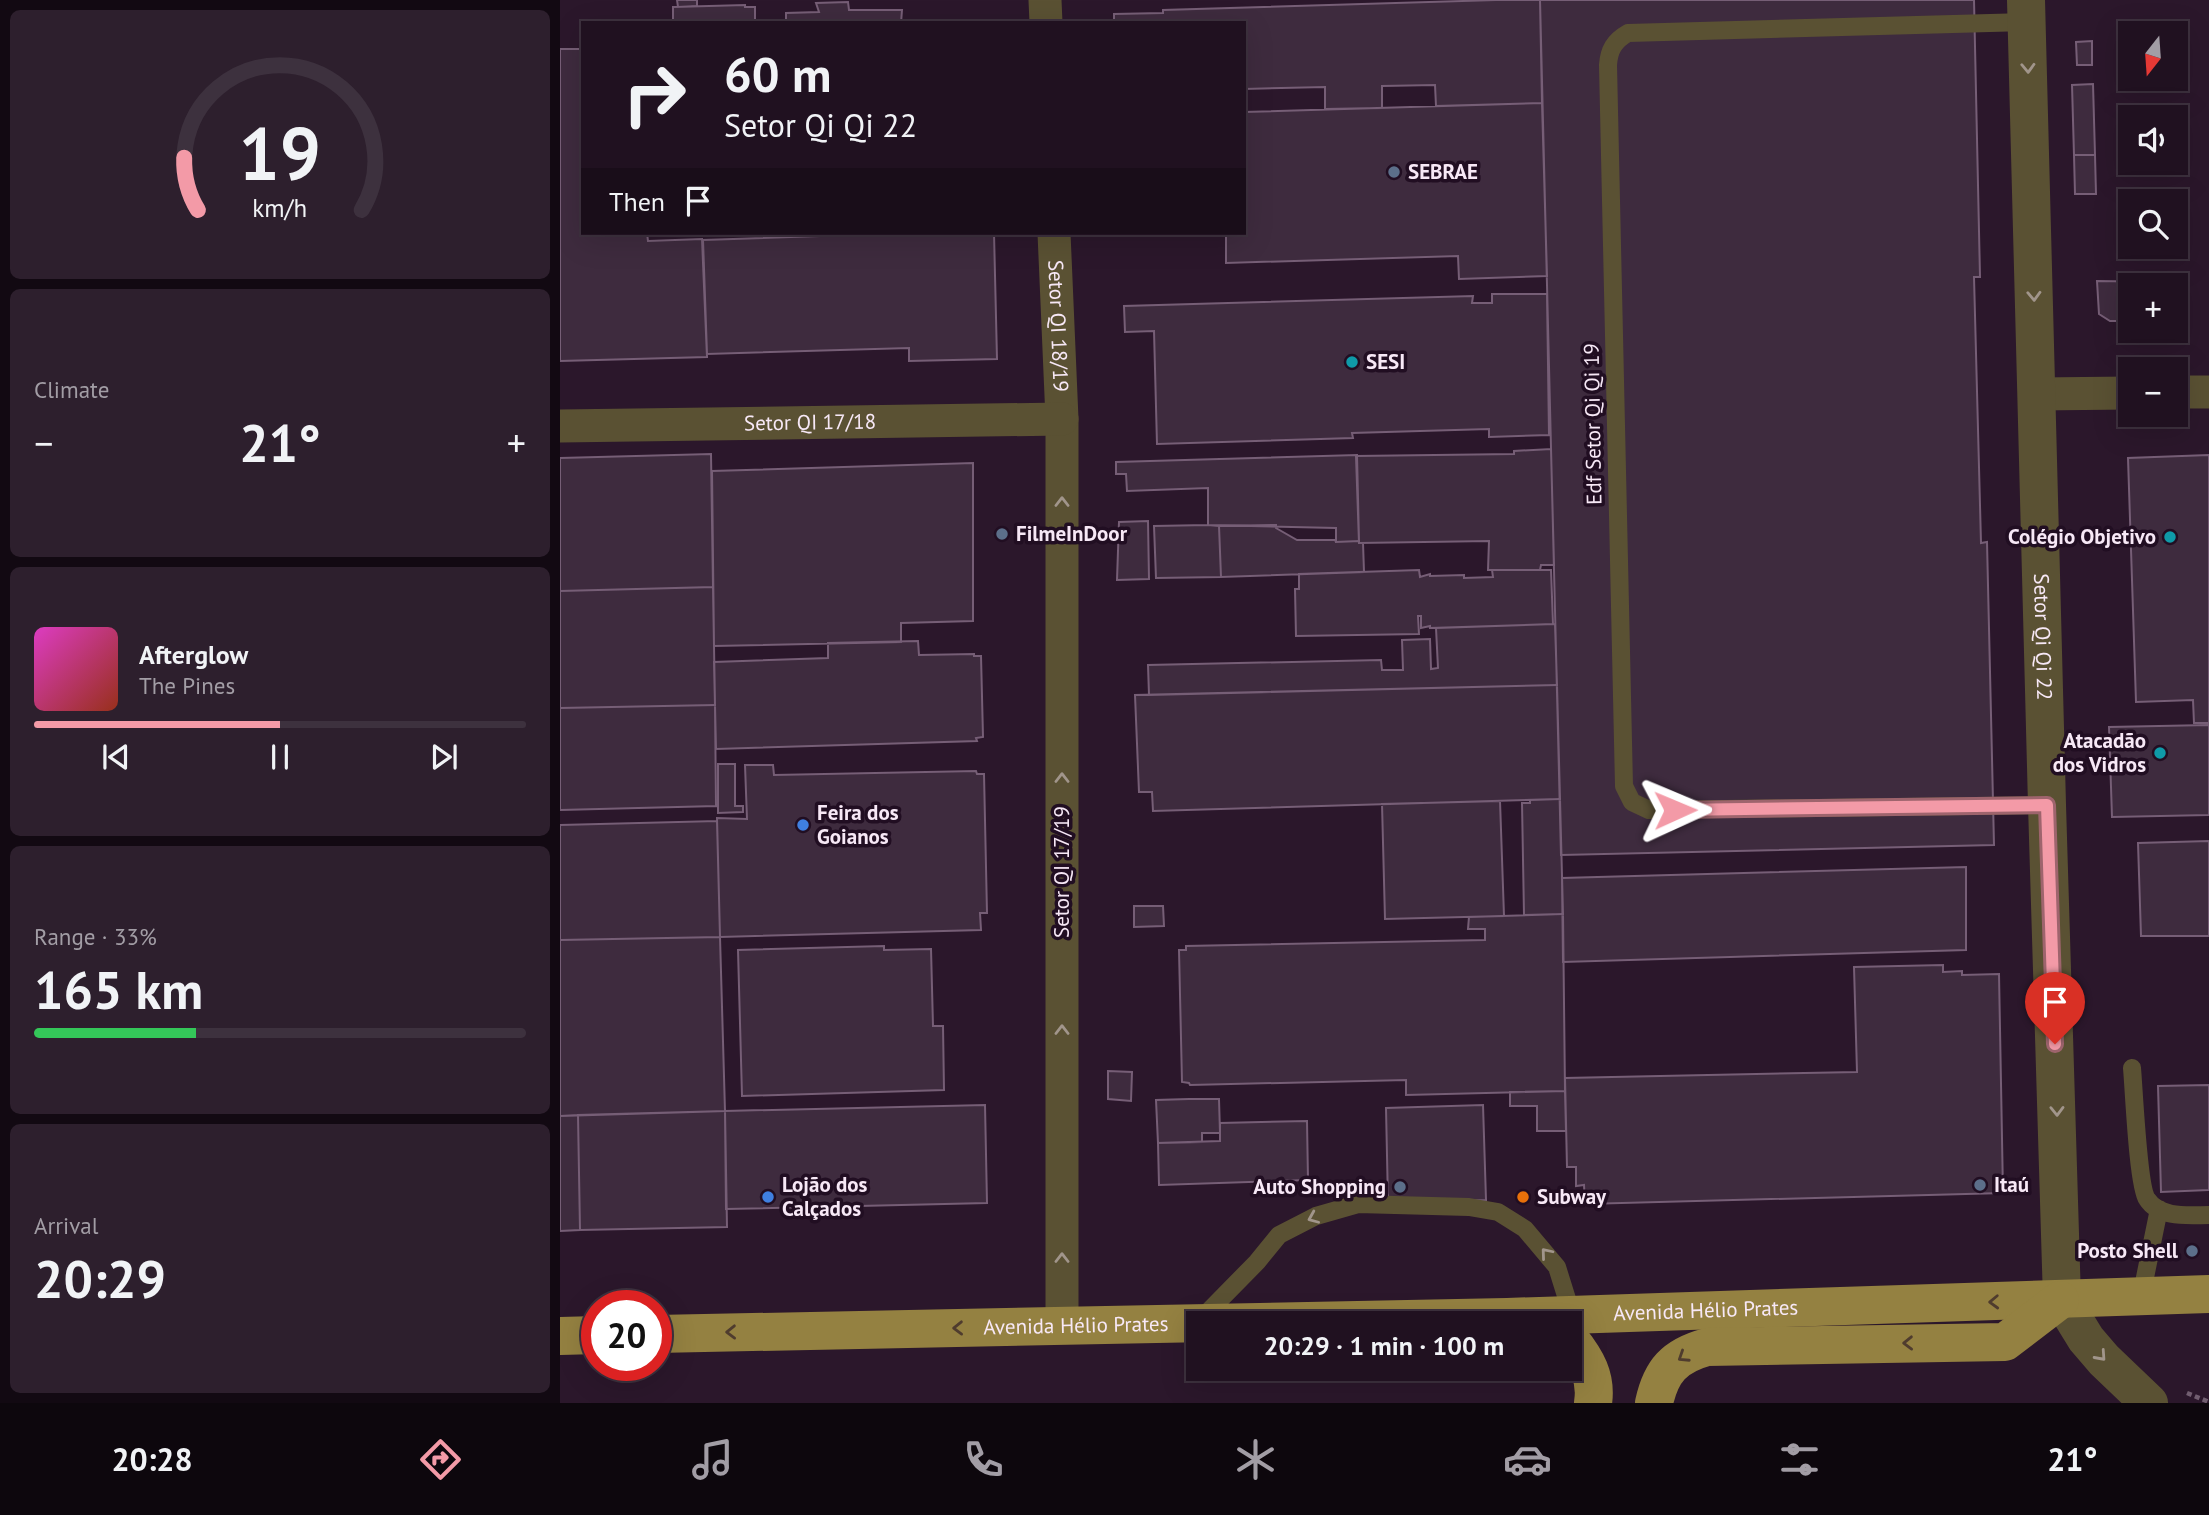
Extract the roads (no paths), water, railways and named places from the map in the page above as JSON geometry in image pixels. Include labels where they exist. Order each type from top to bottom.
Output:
[{"type":"main road","name":"Avenida Hélio Prates","points":[[1582,1326],[2209,1294]]},
{"type":"main road","points":[[1654,1403],[1657,1388],[1676,1361],[1690,1352],[1707,1347],[2005,1342],[2061,1300]]},
{"type":"main road","name":"Avenida Hélio Prates","points":[[672,1334],[1186,1323]]},
{"type":"main road","points":[[560,1336],[581,1335]]},
{"type":"main road","points":[[1582,1350],[1595,1385],[1593,1403]]},
{"type":"street","points":[[1045,0],[1046,21]]},
{"type":"street","name":"Setor Qi Qi 22","points":[[2026,11],[2061,1300]]},
{"type":"street","name":"Setor QI 18/19","points":[[1054,235],[1062,419]]},
{"type":"street","points":[[2188,392],[2209,392]]},
{"type":"street","points":[[2037,394],[2118,393]]},
{"type":"street","name":"Setor QI 17/18","points":[[560,426],[1062,419]]},
{"type":"street","name":"Setor QI 17/19","points":[[1062,419],[1062,1326]]},
{"type":"street","points":[[2061,1300],[2086,1339],[2149,1403]]},
{"type":"lane","name":"Edf Setor Qi Qi 19","points":[[2026,11],[1628,33],[1613,45],[1608,65],[1624,786],[1632,802],[1649,810],[2047,805]]},
{"type":"lane","points":[[2132,1068],[2142,1180],[2147,1199],[2159,1209],[2176,1215],[2209,1215]]},
{"type":"lane","points":[[1209,1311],[1257,1262],[1279,1234],[1316,1216],[1358,1203],[1469,1207],[1498,1212],[1525,1228],[1557,1267],[1567,1311]]},
{"type":"lane","points":[[2141,1297],[2159,1209]]},
{"type":"place","name":"SEBRAE","points":[[1394,172]]},
{"type":"place","name":"SESI","points":[[1352,362]]},
{"type":"place","name":"FilmeInDoor","points":[[1002,534]]},
{"type":"place","name":"Colégio Objetivo","points":[[2170,537]]},
{"type":"place","name":"Atacadão dos Vidros","points":[[2160,753]]},
{"type":"place","name":"Feira dos Goianos","points":[[803,825]]},
{"type":"place","name":"Itaú","points":[[1980,1185]]},
{"type":"place","name":"Auto Shopping","points":[[1400,1187]]},
{"type":"place","name":"Lojão dos Calçados","points":[[768,1197]]},
{"type":"place","name":"Subway","points":[[1523,1197]]},
{"type":"place","name":"Posto Shell","points":[[2192,1251]]}]
